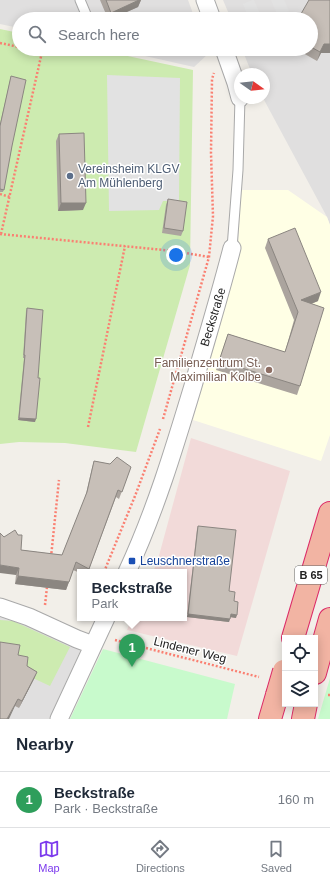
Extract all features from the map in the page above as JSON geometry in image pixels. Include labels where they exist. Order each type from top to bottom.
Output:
[{"type":"highway","name":"B 65","points":[[294,635],[330,513]]},
{"type":"highway","points":[[316,671],[330,620]]},
{"type":"highway","points":[[270,719],[283,671]]},
{"type":"highway","points":[[303,719],[305,707]]},
{"type":"street","points":[[205,0],[209,12]]},
{"type":"street","points":[[226,56],[234,77]]},
{"type":"street","name":"Beckstraße","points":[[129,569],[153,510],[174,447],[224,282],[232,248]]},
{"type":"street","points":[[0,606],[29,617],[76,640],[93,646]]},
{"type":"street","points":[[59,719],[105,621]]},
{"type":"lane","points":[[80,0],[85,12]]},
{"type":"lane","name":"Beckstraße","points":[[232,248],[238,170],[240,104]]},
{"type":"path","points":[[0,43],[12,46]]},
{"type":"path","points":[[41,56],[1,234],[174,250],[209,256]]},
{"type":"path","points":[[163,420],[209,256],[213,216],[211,153],[212,79],[214,71]]},
{"type":"path","points":[[0,194],[10,197]]},
{"type":"path","points":[[88,426],[124,246]]},
{"type":"path","points":[[105,569],[161,427]]},
{"type":"path","points":[[50,561],[59,480]]},
{"type":"path","name":"Lindener Weg","points":[[93,646],[113,639],[259,677]]},
{"type":"shaded area","points":[[0,0],[188,0],[192,12],[12,12],[12,27],[0,24]]},
{"type":"shaded area","points":[[223,0],[330,0],[330,225],[266,104],[270,104],[270,68],[250,68],[245,56],[318,56],[318,12],[228,12]]},
{"type":"shaded area","points":[[254,0],[259,12],[246,12],[243,4]]},
{"type":"shaded area","points":[[271,0],[284,0],[289,11],[276,12]]},
{"type":"shaded area","points":[[145,56],[206,56],[194,67]]},
{"type":"shaded area","points":[[107,75],[180,78],[179,201],[163,201],[159,210],[109,211]]},
{"type":"shaded area","name":"Familienzentrum St. Maximilian Kolbe","points":[[241,190],[288,190],[327,217],[330,225],[330,435],[321,461],[193,420],[222,319],[238,249]]},
{"type":"shaded area","points":[[191,438],[290,471],[237,656],[127,630],[131,621],[187,621],[187,569],[154,569]]},
{"type":"shaded area","points":[[0,613],[81,649],[49,719],[0,719]]},
{"type":"green space","points":[[0,29],[12,32],[12,56],[128,56],[193,70],[190,265],[136,452],[65,443],[19,442],[0,444]]},
{"type":"green space","points":[[0,620],[13,621],[70,647],[50,686],[24,674],[0,650]]},
{"type":"green space","points":[[103,649],[235,684],[227,719],[70,719]]},
{"type":"green space","points":[[330,678],[330,719],[318,719]]},
{"type":"building","points":[[106,0],[139,0],[113,12],[111,12]]},
{"type":"building","points":[[309,0],[330,0],[330,44],[324,44],[320,52],[318,51],[318,12],[302,12]]},
{"type":"building","points":[[11,76],[26,80],[4,190],[0,189],[0,126]]},
{"type":"building","name":"Vereinsheim KLGV Am Mühlenberg","points":[[84,133],[86,203],[61,203],[59,134]]},
{"type":"building","points":[[168,199],[187,202],[183,231],[164,228]]},
{"type":"building","points":[[295,228],[321,292],[301,300],[324,308],[300,386],[219,361],[228,334],[285,352],[298,312],[268,239]]},
{"type":"building","points":[[27,308],[43,310],[38,378],[40,378],[36,419],[19,418],[25,355]]},
{"type":"building","points":[[117,457],[131,467],[122,492],[118,490],[89,569],[76,562],[69,582],[18,576],[19,568],[0,565],[0,533],[4,537],[15,530],[18,535],[22,535],[21,550],[62,555],[87,492],[94,461],[110,464]]},
{"type":"building","points":[[198,526],[236,530],[229,591],[235,592],[234,601],[238,602],[237,615],[231,614],[230,619],[188,614]]},
{"type":"building","points":[[0,642],[20,645],[18,655],[28,657],[27,666],[37,672],[22,701],[18,699],[7,719],[0,719]]},
{"type":"place","name":"Vereinsheim KLGV Am Mühlenberg","points":[[70,176]]},
{"type":"place","name":"Familienzentrum St. Maximilian Kolbe","points":[[269,370]]},
{"type":"place","name":"Leuschnerstraße","points":[[132,561]]},
{"type":"place","name":"Beckstraße","points":[[132,667]]}]
